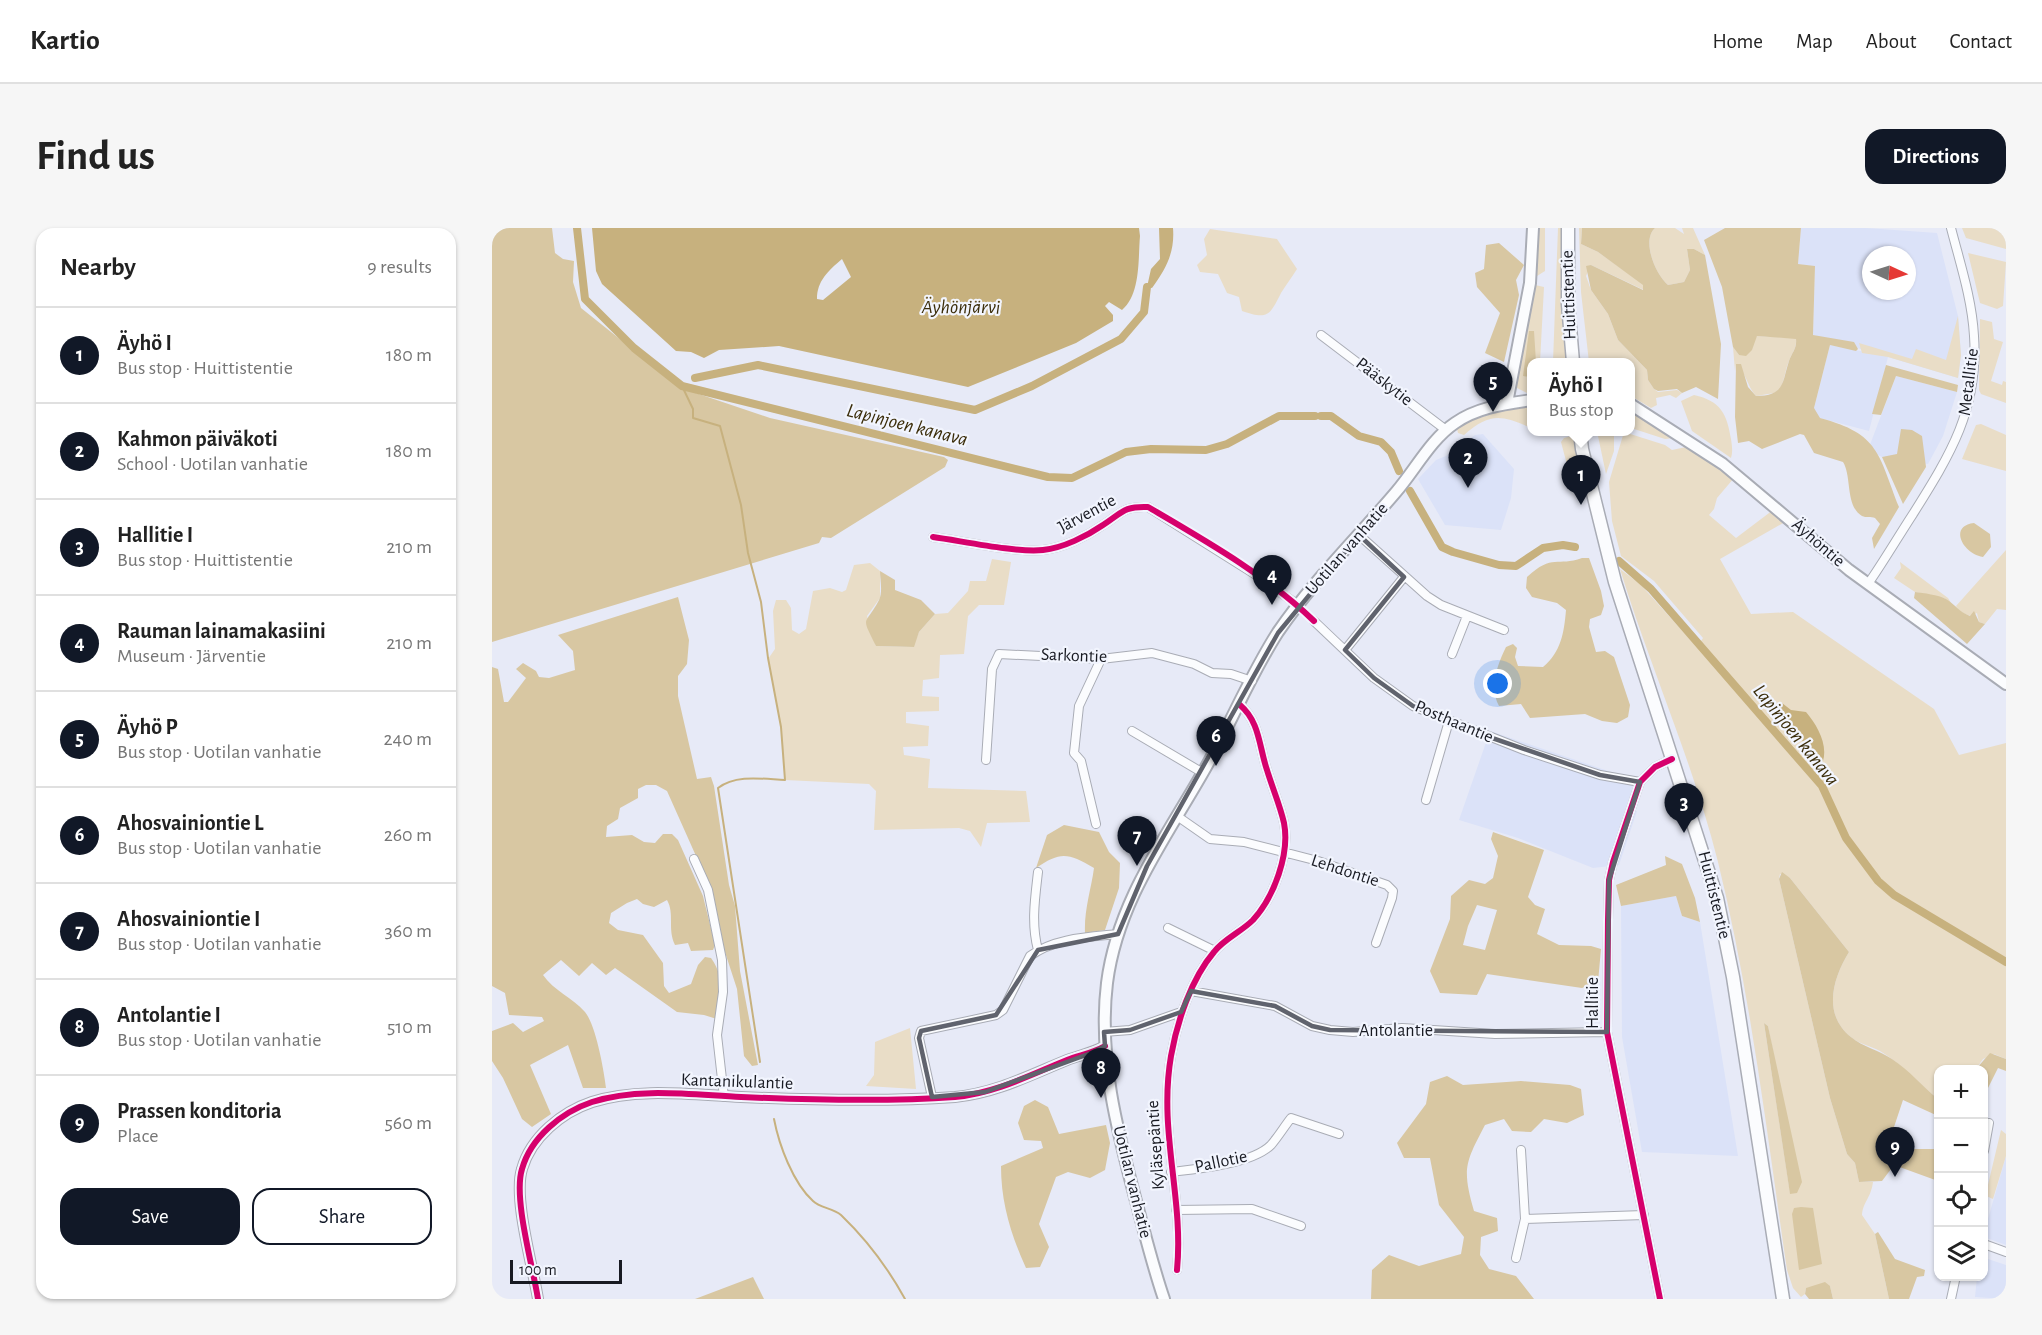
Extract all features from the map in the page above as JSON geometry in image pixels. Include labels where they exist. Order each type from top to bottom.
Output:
[{"type":"highway","name":"Huittistentie","points":[[1568,228],[1568,304],[1573,358]]},
{"type":"highway","name":"Huittistentie","points":[[1580,436],[1615,582],[1714,889],[1733,977],[1783,1299]]},
{"type":"main road","points":[[1507,402],[1530,283],[1533,228]]},
{"type":"main road","name":"Uotilan vanhatie","points":[[1164,1299],[1120,1141],[1105,1046],[1108,981],[1118,934],[1127,907],[1147,866],[1203,773],[1278,633],[1298,605],[1446,430],[1469,414],[1507,402],[1527,400]]},
{"type":"main road","name":"Äyhöntie","points":[[1635,407],[1723,464],[1868,584],[2006,684]]},
{"type":"street","name":"Metallitie","points":[[1868,584],[1953,449],[1967,415],[1974,367],[1974,334],[1967,290],[1951,228]]},
{"type":"street","name":"Pääskytie","points":[[1321,335],[1446,430]]},
{"type":"street","name":"Järventie","points":[[933,537],[1043,550],[1065,544],[1104,525],[1118,513],[1132,507],[1148,507],[1254,573],[1298,605]]},
{"type":"street","points":[[1359,535],[1404,577],[1442,605],[1504,630]]},
{"type":"street","points":[[1345,650],[1404,577]]},
{"type":"street","points":[[1452,654],[1467,616]]},
{"type":"street","name":"Posthaantie","points":[[1314,621],[1397,696],[1449,721],[1589,771],[1640,782]]},
{"type":"street","name":"Sarkontie","points":[[986,760],[992,669],[999,654],[1101,659],[1152,653],[1194,664],[1212,673],[1231,674],[1252,681]]},
{"type":"street","points":[[1096,824],[1081,761],[1074,753],[1077,714],[1101,659]]},
{"type":"street","name":"Kyläsepäntie","points":[[1176,1270],[1179,1250],[1166,1105],[1170,1059],[1181,1012],[1215,951],[1239,933],[1258,912],[1271,891],[1284,852],[1284,822],[1261,753],[1256,726],[1250,713],[1240,705]]},
{"type":"street","points":[[1426,800],[1449,721]]},
{"type":"street","points":[[1132,731],[1203,773]]},
{"type":"street","points":[[1640,782],[1655,767],[1672,759]]},
{"type":"street","name":"Hallitie","points":[[1640,782],[1609,880],[1607,1032],[1660,1299]]},
{"type":"street","name":"Lehdontie","points":[[1177,816],[1210,840],[1244,842],[1284,852],[1387,885],[1393,891],[1392,898],[1376,943]]},
{"type":"street","points":[[694,859],[708,890],[722,960],[723,992],[717,1035],[724,1096]]},
{"type":"street","points":[[1038,872],[1034,937],[1038,950]]},
{"type":"street","points":[[1168,928],[1215,951]]},
{"type":"street","points":[[932,1097],[919,1038],[921,1031],[996,1015],[1003,1010],[1030,956],[1038,950],[1091,936],[1118,934]]},
{"type":"street","name":"Antolantie","points":[[1191,992],[1275,1006],[1312,1026],[1330,1030],[1353,1032],[1402,1028],[1496,1034],[1607,1032]]},
{"type":"street","points":[[1104,1032],[1130,1030],[1181,1012]]},
{"type":"street","name":"Kantanikulantie","points":[[538,1299],[520,1195],[521,1170],[535,1142],[548,1128],[563,1117],[591,1103],[612,1098],[644,1095],[808,1100],[932,1097],[985,1092],[1105,1046]]},
{"type":"street","name":"Pallotie","points":[[1171,1172],[1257,1155],[1270,1145],[1291,1118],[1339,1134]]},
{"type":"street","points":[[1988,1128],[1989,1124]]},
{"type":"street","points":[[1516,1258],[1525,1219],[1521,1150]]},
{"type":"street","points":[[1176,1210],[1252,1209],[1301,1226]]},
{"type":"street","points":[[1525,1219],[1644,1215]]},
{"type":"street","points":[[1988,1246],[2006,1252]]},
{"type":"street","points":[[1951,1299],[1955,1281]]},
{"type":"highlighted area","points":[[1359,535],[1404,577],[1345,650],[1374,678],[1413,706],[1466,729],[1600,775],[1640,782],[1609,880],[1607,1032],[1330,1030],[1312,1026],[1275,1006],[1191,991],[1181,1012],[1130,1030],[1104,1032],[1105,1046],[1094,1052],[985,1092],[956,1097],[932,1097],[919,1038],[921,1031],[996,1015],[1038,950],[1118,934],[1147,866],[1278,633]]},
{"type":"shaded area","points":[[492,228],[552,228],[555,253],[563,259],[574,261],[573,282],[581,308],[681,388],[770,418],[944,457],[948,460],[945,467],[831,538],[822,537],[819,543],[492,642]]},
{"type":"shaded area","points":[[1537,228],[1545,228],[1545,271],[1537,276]]},
{"type":"shaded area","points":[[1558,228],[1565,228],[1563,321],[1566,358],[1553,358]]},
{"type":"shaded area","points":[[1579,228],[1582,228],[1581,244],[1598,252],[1643,284],[1644,290],[1591,265],[1586,276],[1591,290],[1608,314],[1618,340],[1647,370],[1648,380],[1654,389],[1658,392],[1677,390],[1682,393],[1676,398],[1670,395],[1656,398],[1657,405],[1651,408],[1635,398],[1635,358],[1589,358],[1581,292]]},
{"type":"shaded area","points":[[1582,228],[1655,228],[1649,241],[1652,258],[1659,274],[1668,285],[1684,282],[1690,270],[1687,249],[1694,249],[1705,255],[1721,344],[1718,399],[1696,387],[1682,393],[1677,389],[1658,391],[1654,389],[1648,380],[1647,370],[1618,340],[1608,314],[1591,290],[1586,266],[1591,265],[1643,290],[1643,285],[1598,252],[1581,244]]},
{"type":"shaded area","points":[[1655,228],[1675,228],[1684,234],[1682,228],[1693,228],[1705,255],[1694,249],[1687,249],[1690,270],[1684,282],[1668,285],[1659,274],[1652,258],[1649,241]]},
{"type":"shaded area","points":[[1725,228],[1801,228],[1798,264],[1815,266],[1813,335],[1854,342],[1858,349],[1856,351],[1830,345],[1814,408],[1820,418],[1840,424],[1866,439],[1881,460],[1899,507],[1874,549],[1872,538],[1880,524],[1875,518],[1862,516],[1853,505],[1843,462],[1814,453],[1804,435],[1800,434],[1762,449],[1749,441],[1738,443],[1735,417],[1736,364],[1741,364],[1748,387],[1756,396],[1772,393],[1781,386],[1796,339],[1757,336],[1752,350],[1746,356],[1739,355],[1733,347],[1722,287],[1704,240]]},
{"type":"shaded area","points":[[1801,228],[1866,228],[1937,233],[1958,316],[1961,355],[1958,378],[1888,357],[1869,431],[1812,416],[1830,345],[1881,355],[1813,335],[1815,267],[1798,264]]},
{"type":"shaded area","points":[[1962,228],[1994,228],[2006,232],[2006,249],[1966,238]]},
{"type":"shaded area","points":[[1210,229],[1277,239],[1297,269],[1267,314],[1258,315],[1242,311],[1239,297],[1227,293],[1218,274],[1200,272],[1197,265],[1207,255],[1204,239]]},
{"type":"shaded area","points":[[1499,243],[1524,265],[1516,280],[1519,295],[1504,362],[1485,353],[1500,313],[1477,287],[1475,273],[1484,269],[1486,245]]},
{"type":"shaded area","points":[[1968,253],[2006,262],[2003,306],[1997,309],[1980,303]]},
{"type":"shaded area","points":[[1535,285],[1544,287],[1540,358],[1527,358],[1527,393],[1515,387]]},
{"type":"shaded area","points":[[1958,316],[1961,355],[1958,378],[1888,357],[1862,353],[1859,343],[1912,359],[1916,349],[1946,360]]},
{"type":"shaded area","points":[[1980,319],[1992,322],[1994,339],[2003,342],[1991,381],[2002,385],[2003,381],[2006,382],[2006,403],[1981,394],[1979,390]]},
{"type":"shaded area","points":[[1529,331],[1534,331],[1536,358],[1527,358],[1527,376],[1523,376]]},
{"type":"shaded area","points":[[1757,336],[1796,338],[1796,342],[1780,389],[1774,393],[1756,396],[1736,364],[1735,371],[1733,347],[1739,355]]},
{"type":"shaded area","points":[[1886,365],[1958,385],[1957,392],[1896,376],[1881,415],[1872,414]]},
{"type":"shaded area","points":[[1896,376],[1957,392],[1943,436],[1928,464],[1882,457],[1868,450]]},
{"type":"shaded area","points":[[1694,395],[1717,405],[1725,416],[1731,439],[1731,458],[1692,431],[1681,401]]},
{"type":"shaded area","points":[[1513,407],[1527,407],[1527,426],[1512,420],[1496,418],[1481,422],[1464,435],[1458,433],[1457,429],[1461,424]]},
{"type":"shaded area","points":[[1635,414],[1674,438],[1665,439],[1635,429]]},
{"type":"shaded area","points":[[1981,424],[2006,435],[2006,471],[1962,459],[1976,425]]},
{"type":"shaded area","points":[[1901,429],[1912,430],[1922,436],[1926,467],[1903,504],[1882,457],[1897,454]]},
{"type":"shaded area","points":[[1483,434],[1514,469],[1511,498],[1501,530],[1445,525],[1418,479],[1436,460],[1446,456],[1475,435]]},
{"type":"shaded area","points":[[1635,435],[1665,445],[1672,450],[1686,447],[1702,455],[1734,478],[1717,498],[1714,509],[1709,515],[1736,538],[1773,510],[1785,522],[1720,559],[1751,614],[1793,612],[1934,709],[1959,755],[2006,743],[2006,1059],[1994,1054],[1983,1059],[1979,1065],[1934,1065],[1934,1095],[1895,1061],[1854,1039],[1842,1028],[1833,1007],[1838,973],[1849,952],[1790,878],[1780,874],[1779,879],[1830,1098],[1847,1154],[1855,1163],[1859,1182],[1873,1182],[1862,1215],[1875,1234],[1889,1299],[1833,1299],[1830,1286],[1806,1288],[1805,1294],[1801,1297],[1793,1288],[1787,1270],[1749,1014],[1718,862],[1684,751],[1620,569],[1640,584],[1697,647],[1703,638],[1654,581],[1621,556],[1612,521],[1609,482],[1623,436]],"holes":[[[1764,1023],[1768,1026],[1783,1102],[1790,1193]]]},
{"type":"shaded area","points":[[1578,436],[1584,498],[1574,491],[1561,442],[1564,438]]},
{"type":"shaded area","points":[[1598,436],[1614,436],[1614,451],[1606,474]]},
{"type":"shaded area","points":[[1974,523],[1990,534],[1991,547],[1983,557],[1970,551],[1961,540],[1962,529]]},
{"type":"shaded area","points":[[2006,550],[2006,610],[1997,609],[1985,624],[1979,622],[1977,613],[1971,616],[1956,606]]},
{"type":"shaded area","points":[[1589,558],[1604,606],[1601,615],[1590,619],[1589,627],[1596,652],[1605,651],[1614,657],[1630,705],[1628,717],[1617,723],[1602,721],[1585,714],[1530,718],[1521,704],[1499,706],[1494,684],[1506,647],[1513,644],[1517,648],[1515,657],[1518,666],[1543,667],[1554,655],[1563,634],[1566,610],[1557,603],[1532,597],[1526,588],[1527,577],[1543,565]]},
{"type":"shaded area","points":[[992,559],[1011,562],[1004,605],[979,605],[968,616],[964,654],[940,655],[939,678],[923,680],[922,696],[939,697],[939,711],[906,712],[906,723],[929,726],[928,746],[903,747],[904,755],[930,759],[928,788],[1026,791],[1030,822],[987,823],[981,847],[970,831],[959,828],[874,830],[876,791],[869,784],[785,780],[781,727],[768,659],[775,649],[773,611],[776,600],[786,600],[791,608],[792,630],[799,634],[806,629],[813,591],[830,588],[842,592],[846,590],[854,565],[870,563],[880,571],[880,598],[867,616],[876,646],[913,647],[919,632],[935,614],[948,613],[968,591],[970,581],[986,581]]},
{"type":"shaded area","points":[[1900,562],[1948,598],[1951,603],[1944,598],[1915,592],[1894,578],[1901,568]]},
{"type":"shaded area","points":[[880,571],[895,580],[895,590],[921,600],[935,614],[919,632],[914,647],[876,646],[866,625],[880,597]]},
{"type":"shaded area","points":[[1915,592],[1946,599],[1970,616],[1974,611],[1979,622],[1985,624],[1967,644],[1914,598]]},
{"type":"shaded area","points":[[678,597],[689,640],[687,664],[678,676],[678,696],[697,779],[711,777],[714,786],[729,885],[735,906],[740,971],[758,1065],[752,1066],[744,1056],[737,989],[723,946],[713,902],[696,856],[667,791],[656,785],[646,785],[638,789],[638,798],[620,808],[618,819],[607,826],[606,837],[632,835],[644,842],[655,843],[663,834],[672,834],[678,840],[703,896],[715,945],[713,950],[691,951],[688,943],[675,945],[667,900],[654,907],[643,904],[637,899],[611,913],[609,923],[618,930],[643,935],[663,963],[664,986],[669,993],[691,984],[698,965],[705,957],[711,958],[720,980],[722,997],[720,1020],[704,1015],[677,1012],[615,968],[606,975],[592,963],[579,976],[561,960],[543,975],[580,1007],[589,1018],[599,1048],[606,1088],[583,1088],[568,1045],[530,1065],[551,1114],[532,1127],[522,1119],[503,1078],[492,1061],[492,1031],[513,1023],[523,1032],[544,1021],[542,1017],[509,1015],[505,993],[492,986],[492,667],[498,669],[504,702],[508,702],[526,678],[516,669],[523,663],[536,671],[539,677],[549,678],[575,670],[573,651],[558,635]]},
{"type":"shaded area","points":[[1490,731],[1620,775],[1640,778],[1630,811],[1637,811],[1619,865],[1593,868],[1518,838],[1459,820]]},
{"type":"shaded area","points":[[1064,825],[1099,832],[1109,852],[1120,863],[1119,888],[1105,930],[1085,933],[1094,868],[1077,859],[1065,856],[1052,859],[1036,868],[1047,835]]},
{"type":"shaded area","points":[[1493,832],[1544,850],[1528,897],[1535,905],[1545,909],[1537,934],[1559,945],[1591,946],[1601,949],[1598,982],[1582,988],[1487,974],[1477,995],[1440,993],[1430,971],[1450,919],[1451,896],[1469,880],[1485,884],[1493,878],[1498,856],[1491,839]],"holes":[[[1477,905],[1497,910],[1485,950],[1463,945]]]},
{"type":"shaded area","points":[[1665,856],[1682,864],[1695,898],[1700,922],[1682,916],[1676,896],[1621,906],[1616,885],[1666,865]]},
{"type":"shaded area","points":[[1782,872],[1790,878],[1849,952],[1838,973],[1833,996],[1836,1018],[1842,1028],[1851,1037],[1898,1063],[1934,1095],[1934,1114],[1903,1100],[1889,1142],[1910,1149],[1934,1149],[1934,1180],[1894,1165],[1882,1181],[1859,1182],[1855,1163],[1847,1154],[1830,1098],[1779,879]]},
{"type":"shaded area","points":[[1676,896],[1682,916],[1700,922],[1738,1156],[1642,1152],[1622,1037],[1621,906]]},
{"type":"shaded area","points":[[1764,1023],[1768,1026],[1802,1182],[1797,1193],[1790,1194]]},
{"type":"shaded area","points":[[910,1028],[916,1089],[866,1086],[874,1075],[875,1042]]},
{"type":"shaded area","points":[[1990,1053],[2006,1059],[2006,1071],[1998,1068],[1988,1088],[1988,1065],[1980,1065]]},
{"type":"shaded area","points":[[1447,1076],[1463,1085],[1521,1081],[1570,1085],[1581,1089],[1584,1115],[1567,1123],[1544,1119],[1531,1132],[1512,1131],[1504,1119],[1485,1125],[1473,1149],[1468,1166],[1468,1185],[1474,1211],[1497,1218],[1498,1231],[1481,1237],[1480,1255],[1489,1269],[1516,1276],[1534,1299],[1371,1299],[1372,1270],[1389,1255],[1419,1266],[1461,1254],[1464,1237],[1439,1205],[1430,1158],[1404,1158],[1397,1143],[1426,1104],[1430,1082]]},
{"type":"shaded area","points":[[1035,1100],[1048,1107],[1059,1134],[1106,1125],[1110,1143],[1105,1170],[1090,1178],[1068,1172],[1056,1177],[1039,1224],[1049,1247],[1040,1267],[1026,1268],[1008,1218],[1001,1180],[1001,1166],[1043,1148],[1041,1141],[1024,1140],[1018,1123],[1024,1106]]},
{"type":"shaded area","points":[[2001,1130],[2006,1134],[2006,1156],[1993,1199],[1988,1197],[1988,1185]]},
{"type":"shaded area","points":[[2006,1156],[2006,1245],[1988,1238],[1988,1219]]},
{"type":"shaded area","points":[[1794,1208],[1813,1208],[1822,1264],[1799,1270],[1792,1214]]},
{"type":"shaded area","points":[[1878,1232],[1895,1259],[1925,1270],[1924,1276],[1917,1277],[1909,1299],[1889,1299],[1875,1234]]},
{"type":"shaded area","points":[[1988,1259],[2006,1265],[2006,1299],[1975,1297],[1977,1281],[1988,1281]]},
{"type":"shaded area","points":[[753,1277],[764,1299],[695,1299]]},
{"type":"shaded area","points":[[1825,1282],[1830,1286],[1833,1299],[1809,1299],[1805,1294],[1806,1288]]},
{"type":"water","name":"Äyhönjärvi","points":[[592,228],[1139,228],[1140,236],[1136,285],[1133,295],[1122,310],[1109,302],[1105,306],[1113,315],[1113,321],[1076,343],[968,387],[779,346],[719,350],[704,358],[691,352],[676,351],[602,284],[596,271]],"holes":[[[842,259],[851,277],[823,300],[817,299],[821,282]]]},
{"type":"water","points":[[1159,228],[1173,228],[1173,245],[1165,267],[1152,288],[1147,287],[1151,269],[1160,259]]},
{"type":"water","points":[[1782,703],[1791,710],[1806,712],[1810,717],[1823,741],[1823,761],[1820,762],[1780,714],[1778,709]]},
{"type":"waterway","name":"Lapinjoen kanava","points":[[577,228],[585,299],[634,348],[682,386],[1048,477],[1072,478],[1126,452],[1151,449],[1206,450],[1227,444],[1279,416],[1315,416]]},
{"type":"waterway","points":[[695,378],[758,365],[975,410],[1032,386],[1121,339],[1144,312],[1147,287]]},
{"type":"waterway","points":[[682,386],[693,409],[693,418],[720,426],[741,505],[748,553],[761,602],[768,658],[781,727],[785,780],[741,779],[718,788],[760,1062]]},
{"type":"waterway","name":"Lapinjoen kanava","points":[[1321,416],[1331,416],[1359,436],[1381,442],[1391,452],[1399,471]]},
{"type":"waterway","name":"Lapinjoen kanava","points":[[1410,491],[1442,547],[1453,552],[1499,565],[1516,566],[1543,548],[1563,545],[1575,547]]},
{"type":"waterway","name":"Lapinjoen kanava","points":[[1619,561],[1651,589],[1822,786],[1846,838],[1878,881],[1894,895],[2006,962]]},
{"type":"waterway","points":[[774,1119],[779,1140],[799,1184],[816,1203],[841,1215],[860,1234],[905,1299]]},
{"type":"cycle path","points":[[933,537],[1004,548],[1043,550],[1059,547],[1082,537],[1128,509],[1148,507],[1256,574],[1314,621]]},
{"type":"cycle path","points":[[1177,1270],[1177,1217],[1167,1111],[1171,1056],[1177,1029],[1186,1001],[1206,963],[1223,943],[1253,920],[1268,900],[1279,874],[1285,848],[1284,823],[1258,735],[1252,719],[1240,705]]},
{"type":"cycle path","points":[[1660,1299],[1607,1032],[1608,920],[1609,880],[1613,862],[1640,782],[1655,767],[1672,759]]},
{"type":"cycle path","points":[[538,1299],[522,1214],[520,1197],[522,1169],[526,1157],[540,1136],[559,1119],[581,1106],[610,1097],[647,1093],[848,1100],[955,1097],[985,1092],[1105,1046]]},
{"type":"place","name":"Äyhö P","points":[[1493,412]]},
{"type":"place","name":"Kahmon päiväkoti","points":[[1468,488]]},
{"type":"place","name":"Äyhö I","points":[[1581,505]]},
{"type":"place","name":"Rauman lainamakasiini","points":[[1272,605]]},
{"type":"place","name":"Ahosvainiontie L","points":[[1216,766]]},
{"type":"place","name":"Hallitie I","points":[[1684,833]]},
{"type":"place","name":"Ahosvainiontie I","points":[[1137,866]]},
{"type":"place","name":"Antolantie I","points":[[1101,1098]]},
{"type":"place","name":"Prassen konditoria","points":[[1895,1177]]}]
